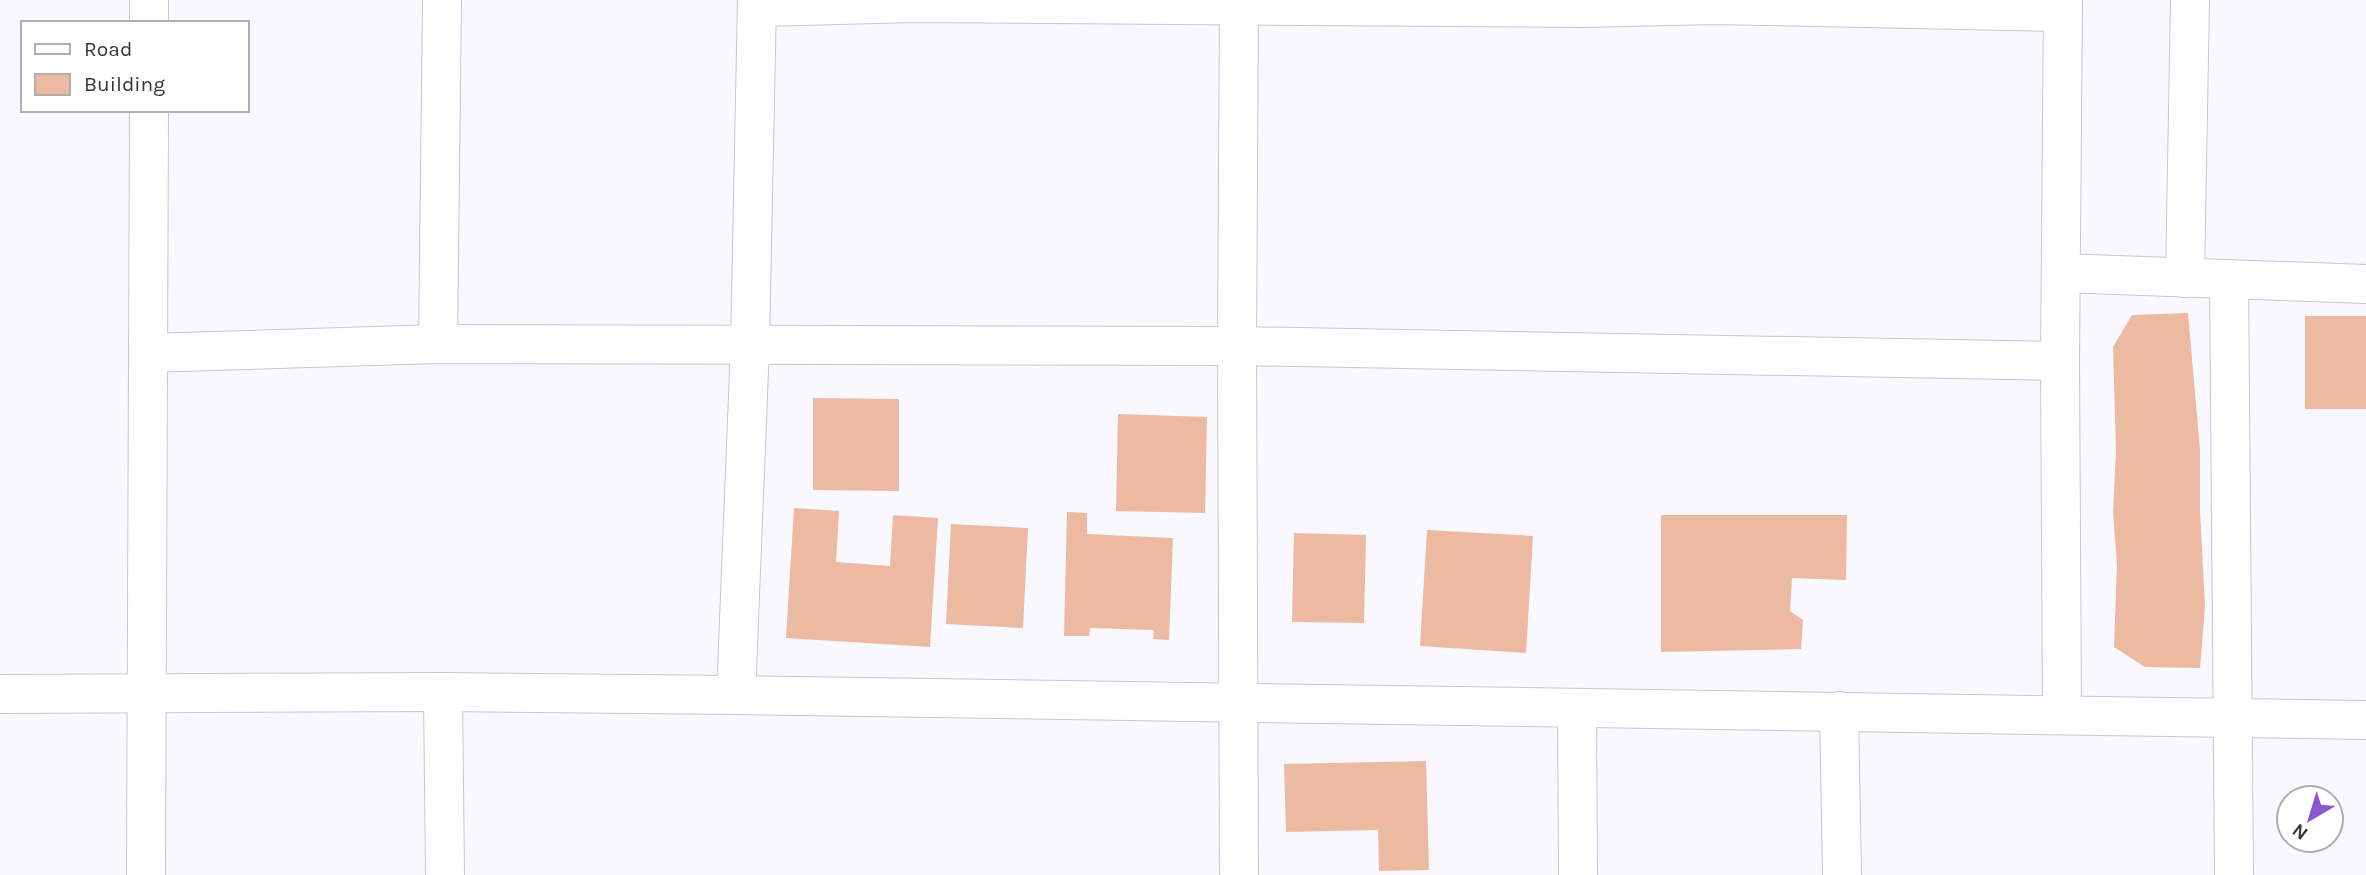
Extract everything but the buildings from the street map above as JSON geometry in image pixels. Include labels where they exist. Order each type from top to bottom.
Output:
[{"type":"street","points":[[149,0],[149,21]]},
{"type":"street","points":[[438,344],[442,0]]},
{"type":"street","points":[[2185,278],[2190,0]]},
{"type":"street","points":[[736,695],[750,346],[757,3],[1714,3],[2063,6],[2060,361],[2062,715]]},
{"type":"street","points":[[1239,3],[1239,875]]},
{"type":"street","points":[[146,875],[149,112]]},
{"type":"street","points":[[2061,273],[2366,284]]},
{"type":"street","points":[[2229,279],[2234,875]]},
{"type":"street","points":[[148,354],[438,344],[1237,346],[2060,361]]},
{"type":"street","points":[[0,694],[443,692],[736,695],[2366,720]]},
{"type":"street","points":[[443,692],[445,875]]},
{"type":"street","points":[[1577,708],[1578,875]]},
{"type":"street","points":[[1839,711],[1842,875]]}]
